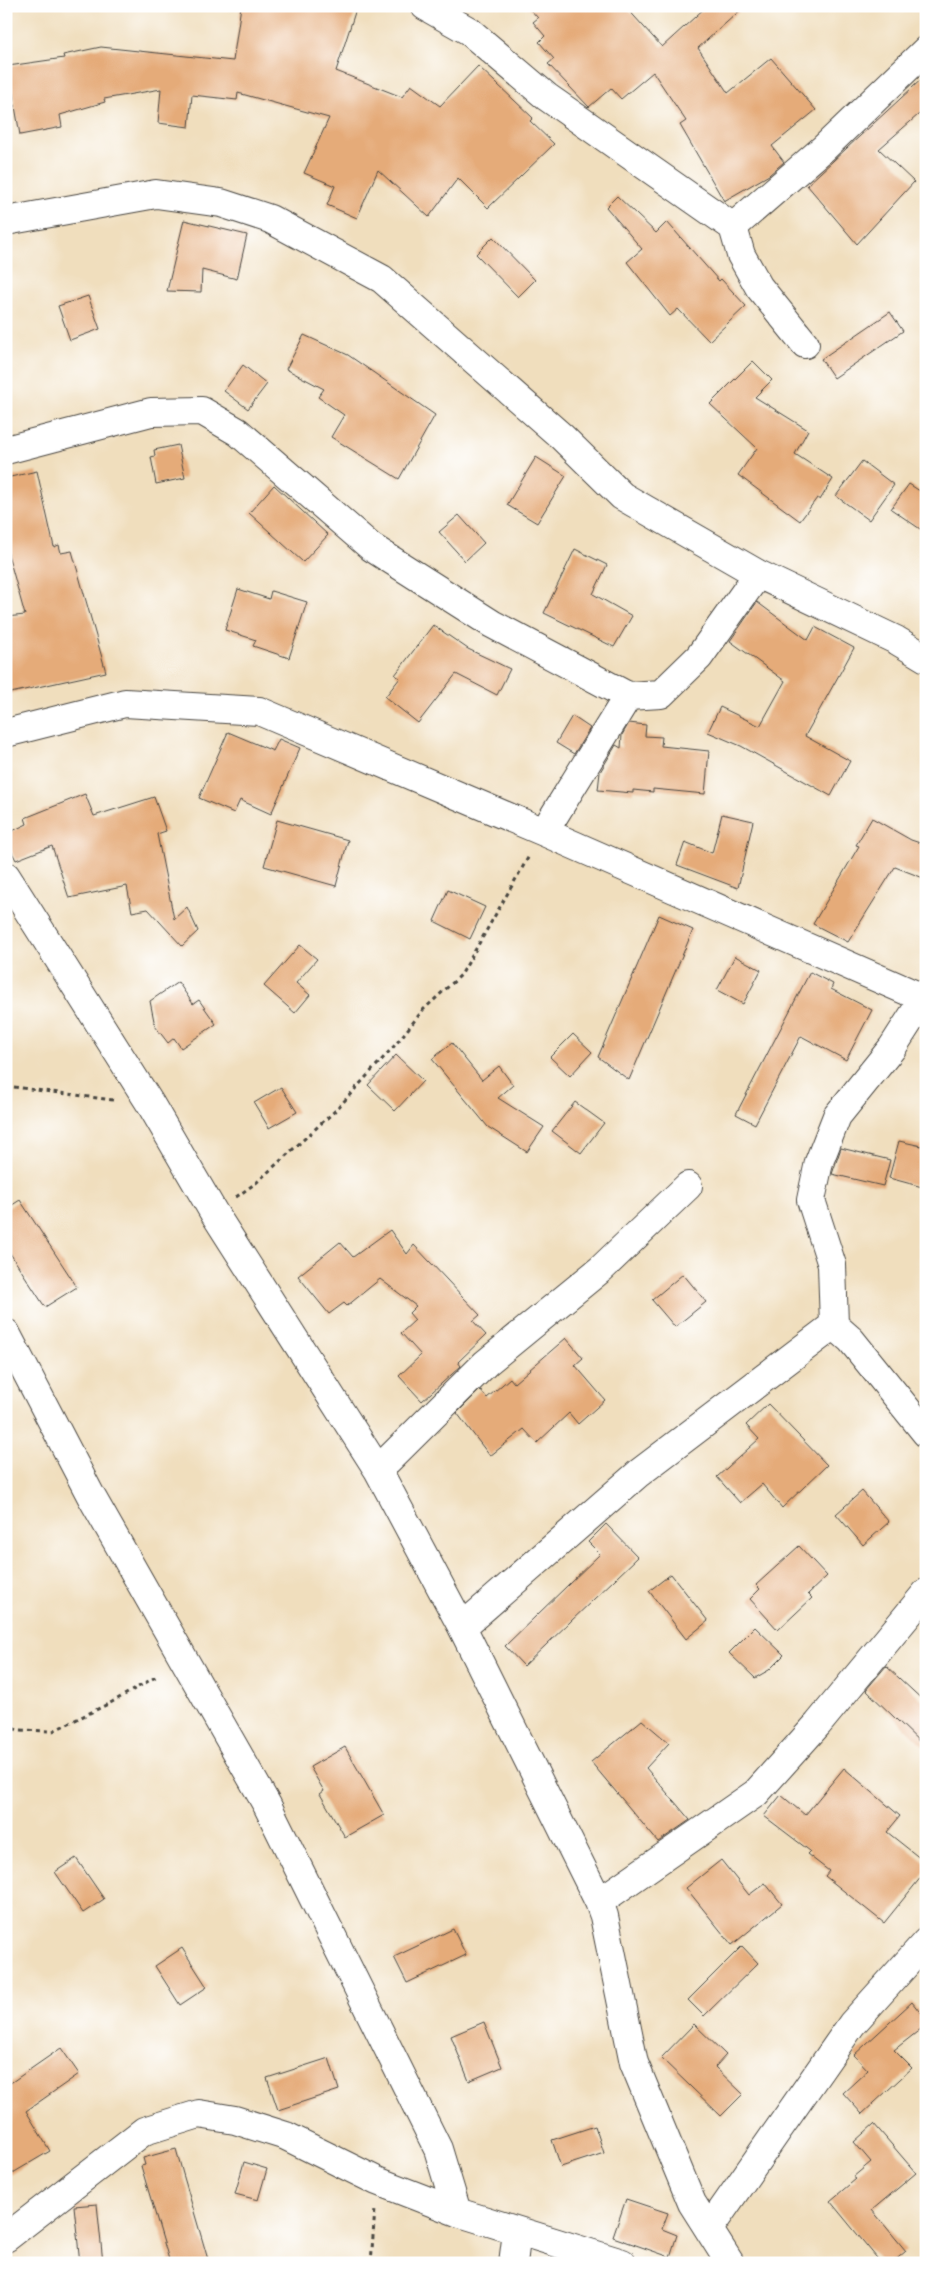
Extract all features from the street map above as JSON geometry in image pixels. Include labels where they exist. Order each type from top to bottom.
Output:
[{"type":"street","points":[[426,6],[469,30],[546,97],[734,227],[741,255],[759,288],[805,344]]},
{"type":"street","points":[[734,227],[824,148],[926,50]]},
{"type":"street","points":[[6,221],[156,194],[222,203],[270,219],[382,279],[562,437],[622,496],[758,574],[896,640],[926,658]]},
{"type":"street","points":[[6,450],[151,412],[202,411],[238,432],[371,547],[492,624],[628,696],[661,694],[699,657],[758,574]]},
{"type":"street","points":[[544,832],[628,696]]},
{"type":"street","points":[[6,733],[125,702],[259,711],[924,997],[892,1048],[836,1116],[819,1162],[811,1200],[832,1265],[834,1325],[851,1340],[926,1433]]},
{"type":"street","points":[[10,890],[151,1105],[214,1214],[378,1470],[462,1626],[599,1902],[604,1916],[634,2063],[692,2202],[730,2263]]},
{"type":"street","points":[[378,1470],[486,1363],[601,1269],[688,1186]]},
{"type":"street","points":[[462,1626],[639,1473],[834,1325]]},
{"type":"street","points":[[6,1333],[91,1496],[267,1806],[434,2140],[457,2212]]},
{"type":"street","points":[[599,1902],[756,1793],[818,1724],[926,1593]]},
{"type":"street","points":[[709,2229],[852,2024],[926,1942]]},
{"type":"street","points":[[6,2238],[144,2131],[199,2114],[235,2120],[286,2136],[377,2181],[457,2212],[622,2263]]},
{"type":"street","points":[[513,2263],[517,2232]]},
{"type":"path","points":[[214,1214],[256,1183],[336,1110],[396,1044],[423,1010],[461,975],[544,832]]},
{"type":"path","points":[[6,1086],[151,1105]]},
{"type":"path","points":[[6,1725],[17,1730],[53,1731],[112,1702],[184,1661]]},
{"type":"path","points":[[371,2263],[377,2181]]},
{"type":"building","points":[[241,6],[357,6],[336,71],[402,97],[411,85],[440,106],[478,66],[533,118],[530,121],[554,144],[488,208],[458,178],[429,217],[378,170],[357,218],[327,205],[335,186],[304,173],[329,118],[238,93],[237,100],[192,95],[189,127],[158,123],[161,89],[104,99],[105,102],[60,115],[62,127],[20,135],[8,66],[64,58],[63,55],[101,47],[233,61]]},
{"type":"building","points":[[527,6],[625,6],[662,47],[707,6],[745,6],[698,48],[728,93],[771,58],[816,110],[772,146],[784,162],[769,175],[724,201],[680,125],[686,121],[653,72],[621,99],[611,88],[589,107],[548,64],[554,59],[539,42],[545,36],[533,22],[538,18]]},
{"type":"building","points":[[926,75],[926,108],[879,149],[914,182],[857,244],[807,185]]},
{"type":"building","points":[[617,196],[656,233],[667,222],[719,281],[721,279],[746,306],[709,341],[678,309],[670,316],[627,262],[642,249],[606,207]]},
{"type":"building","points":[[184,220],[247,235],[237,279],[202,270],[201,292],[167,291]]},
{"type":"building","points":[[493,237],[535,280],[518,297],[476,254]]},
{"type":"building","points":[[88,296],[100,329],[70,340],[58,306]]},
{"type":"building","points":[[890,312],[903,331],[834,378],[821,359]]},
{"type":"building","points":[[304,335],[348,355],[435,415],[399,479],[331,437],[344,415],[318,397],[324,389],[286,369]]},
{"type":"building","points":[[753,361],[772,380],[755,397],[808,430],[795,454],[833,479],[820,500],[817,498],[800,521],[738,475],[757,448],[710,404]]},
{"type":"building","points":[[243,365],[267,384],[248,409],[224,391]]},
{"type":"building","points":[[178,445],[185,478],[156,484],[151,457],[155,456],[154,450]]},
{"type":"building","points":[[536,457],[566,476],[537,523],[507,505]]},
{"type":"building","points":[[862,461],[894,485],[869,520],[836,496]]},
{"type":"building","points":[[37,471],[54,547],[59,545],[61,553],[72,551],[106,672],[6,694],[6,617],[25,615],[6,547],[6,478]]},
{"type":"building","points":[[909,484],[926,495],[926,533],[891,509]]},
{"type":"building","points":[[274,485],[328,535],[303,562],[249,513]]},
{"type":"building","points":[[459,515],[484,543],[465,561],[439,532]]},
{"type":"building","points":[[575,549],[607,565],[593,594],[632,616],[614,647],[544,613]]},
{"type":"building","points":[[238,589],[269,599],[271,591],[307,602],[289,658],[253,646],[256,640],[225,630]]},
{"type":"building","points":[[757,602],[808,640],[815,627],[854,648],[805,736],[850,761],[831,796],[741,746],[708,732],[720,707],[760,726],[785,681],[730,641]]},
{"type":"building","points":[[433,625],[468,649],[510,669],[497,695],[456,674],[418,723],[385,697],[400,678],[395,675]]},
{"type":"building","points":[[572,716],[590,728],[574,754],[556,743]]},
{"type":"building","points":[[629,723],[646,725],[645,736],[662,737],[661,746],[709,751],[705,794],[653,789],[653,792],[633,790],[633,793],[598,790],[600,772],[616,745],[621,748],[622,735]]},
{"type":"building","points":[[228,732],[273,751],[279,739],[300,748],[271,814],[240,800],[234,813],[199,798]]},
{"type":"building","points":[[85,794],[94,816],[154,797],[166,831],[157,834],[174,919],[187,907],[198,931],[182,946],[148,909],[132,912],[127,886],[69,898],[52,846],[16,860],[6,841],[6,834],[27,824],[25,818]]},
{"type":"building","points":[[722,814],[753,821],[738,888],[677,865],[685,842],[712,853]]},
{"type":"building","points":[[872,818],[911,840],[926,845],[926,879],[895,867],[848,942],[813,924],[859,846],[856,845]]},
{"type":"building","points":[[277,820],[348,840],[336,886],[264,866]]},
{"type":"building","points":[[448,890],[485,907],[470,939],[434,921]]},
{"type":"building","points":[[659,915],[693,930],[629,1080],[598,1057]]},
{"type":"building","points":[[300,945],[317,959],[296,983],[310,995],[295,1013],[264,986]]},
{"type":"building","points":[[735,956],[761,970],[743,1004],[717,990]]},
{"type":"building","points":[[810,972],[833,984],[831,989],[872,1010],[846,1060],[801,1036],[755,1124],[736,1114]]},
{"type":"building","points":[[178,982],[193,1004],[199,1000],[216,1024],[181,1048],[174,1038],[168,1043],[155,1026],[150,1001]]},
{"type":"building","points":[[573,1034],[592,1052],[570,1076],[550,1057]]},
{"type":"building","points":[[452,1043],[482,1080],[499,1066],[513,1085],[498,1098],[544,1127],[527,1152],[488,1127],[432,1059]]},
{"type":"building","points":[[396,1055],[423,1081],[395,1111],[368,1085]]},
{"type":"building","points":[[281,1087],[297,1112],[269,1128],[254,1103]]},
{"type":"building","points":[[575,1102],[604,1123],[581,1153],[552,1131]]},
{"type":"building","points":[[899,1141],[926,1147],[926,1188],[889,1178]]},
{"type":"building","points":[[841,1148],[890,1160],[883,1186],[832,1174]]},
{"type":"building","points":[[20,1200],[77,1287],[45,1307],[6,1247],[6,1209]]},
{"type":"building","points":[[390,1230],[407,1254],[414,1245],[480,1315],[473,1321],[486,1335],[458,1362],[461,1366],[422,1401],[399,1376],[421,1355],[401,1333],[415,1320],[409,1313],[416,1306],[380,1279],[347,1306],[344,1303],[329,1314],[298,1276],[340,1242],[353,1257]]},
{"type":"building","points":[[683,1274],[706,1302],[675,1327],[652,1300]]},
{"type":"building","points":[[566,1338],[583,1358],[575,1365],[605,1400],[578,1424],[569,1413],[537,1443],[524,1429],[490,1456],[457,1413],[480,1390],[487,1398],[510,1378],[514,1383]]},
{"type":"building","points":[[768,1404],[827,1465],[782,1508],[762,1484],[740,1503],[717,1477],[759,1439],[746,1425]]},
{"type":"building","points":[[862,1491],[889,1522],[863,1545],[836,1514]]},
{"type":"building","points":[[606,1524],[638,1557],[524,1666],[505,1646],[600,1554],[588,1542]]},
{"type":"building","points":[[799,1546],[827,1576],[808,1594],[812,1598],[778,1630],[750,1599],[760,1589],[756,1585]]},
{"type":"building","points":[[671,1574],[708,1621],[686,1639],[649,1591]]},
{"type":"building","points":[[755,1627],[784,1655],[769,1670],[755,1678],[729,1653]]},
{"type":"building","points":[[886,1666],[926,1703],[926,1748],[866,1690]]},
{"type":"building","points":[[642,1720],[669,1743],[646,1768],[690,1820],[658,1842],[591,1762]]},
{"type":"building","points":[[345,1747],[384,1815],[345,1837],[320,1794],[324,1791],[310,1767]]},
{"type":"building","points":[[844,1768],[900,1816],[887,1832],[926,1863],[926,1871],[884,1923],[825,1876],[829,1871],[807,1854],[810,1851],[764,1816],[781,1795],[805,1815]]},
{"type":"building","points":[[76,1858],[104,1899],[83,1913],[55,1872]]},
{"type":"building","points":[[721,1860],[749,1895],[765,1883],[782,1904],[732,1945],[686,1888]]},
{"type":"building","points":[[453,1929],[466,1955],[407,1983],[394,1957]]},
{"type":"building","points":[[742,1946],[758,1963],[704,2016],[688,2000]]},
{"type":"building","points":[[182,1948],[207,1987],[180,2005],[155,1966]]},
{"type":"building","points":[[912,2002],[926,2020],[926,2025],[894,2050],[912,2068],[862,2114],[843,2093],[868,2070],[854,2055]]},
{"type":"building","points":[[484,2022],[502,2067],[469,2081],[451,2036]]},
{"type":"building","points":[[694,2024],[726,2055],[715,2067],[743,2094],[721,2116],[661,2058]]},
{"type":"building","points":[[61,2048],[79,2074],[26,2111],[50,2151],[6,2177],[6,2079],[9,2084]]},
{"type":"building","points":[[329,2058],[339,2090],[278,2110],[267,2078]]},
{"type":"building","points":[[874,2124],[916,2173],[872,2210],[906,2251],[892,2263],[881,2263],[830,2201],[856,2179],[853,2177],[871,2162],[854,2142]]},
{"type":"building","points":[[595,2126],[604,2153],[561,2167],[552,2140]]},
{"type":"building","points":[[176,2149],[209,2263],[170,2263],[141,2166],[145,2165],[143,2158]]},
{"type":"building","points":[[244,2162],[267,2169],[258,2200],[235,2194]]},
{"type":"building","points":[[626,2199],[668,2213],[662,2229],[677,2235],[670,2257],[613,2237]]},
{"type":"building","points":[[97,2204],[103,2263],[80,2263],[74,2206]]}]
